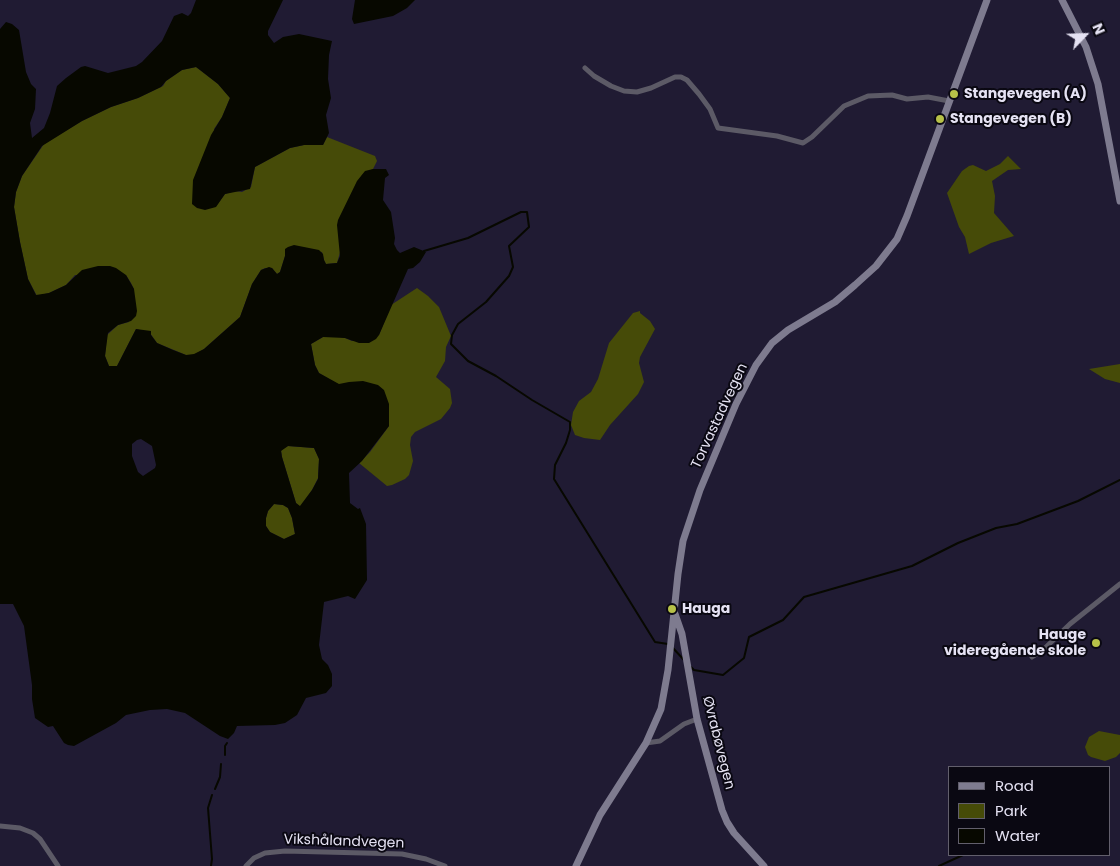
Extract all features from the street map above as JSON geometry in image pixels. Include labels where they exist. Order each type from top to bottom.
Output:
[{"type":"main road","name":"Torvastadvegen","points":[[576,866],[607,802],[646,743],[656,722],[664,696],[680,557],[688,525],[720,442],[750,375],[761,357],[778,338],[842,296],[869,273],[893,246],[904,225],[988,0]]},
{"type":"main road","points":[[1062,0],[1086,47],[1098,84],[1120,201]]},
{"type":"main road","name":"Øvrabøvegen","points":[[674,613],[682,634],[697,719],[727,822],[764,866]]},
{"type":"street","points":[[585,68],[610,86],[624,91],[637,92],[675,77],[681,77],[687,80],[700,94],[710,109],[718,128],[777,136],[803,143],[812,138],[844,106],[868,96],[892,95],[907,99],[928,97],[949,101]]},
{"type":"street","points":[[1032,656],[1043,650],[1070,624],[1120,584]]},
{"type":"street","points":[[646,743],[660,740],[684,724],[697,719]]},
{"type":"street","points":[[0,826],[20,828],[33,833],[40,839],[58,866]]},
{"type":"street","name":"Vikshålandvegen","points":[[246,866],[254,858],[265,853],[285,851],[402,854],[426,859],[445,866]]},
{"type":"green space","points":[[196,67],[218,84],[230,98],[222,117],[214,129],[216,206],[225,194],[235,191],[242,192],[251,187],[255,167],[290,148],[304,145],[323,145],[327,137],[375,156],[377,161],[373,169],[362,175],[337,263],[326,264],[322,252],[285,250],[280,272],[277,274],[272,268],[261,270],[252,284],[240,317],[204,349],[194,355],[186,355],[157,343],[150,333],[136,329],[117,366],[109,366],[105,356],[107,335],[118,325],[129,322],[134,289],[131,283],[126,275],[75,275],[66,285],[37,296],[28,279],[20,242],[14,207],[16,192],[22,176],[44,144],[82,121],[163,86],[166,81],[182,70]]},
{"type":"green space","points":[[1008,156],[1021,169],[1008,170],[992,181],[995,196],[994,213],[1014,236],[991,243],[969,254],[965,237],[959,227],[947,193],[962,171],[969,166],[973,165],[986,171],[1000,164]]},
{"type":"green space","points":[[417,288],[439,307],[451,336],[446,347],[445,361],[436,377],[450,389],[452,403],[441,419],[415,432],[411,437],[410,445],[413,461],[409,475],[405,479],[387,486],[359,463],[370,452],[389,426],[348,383],[339,385],[319,373],[315,365],[311,344],[323,337],[336,336],[352,341],[379,335],[391,305]]},
{"type":"green space","points":[[640,311],[655,329],[640,357],[639,363],[644,382],[638,394],[610,425],[600,440],[575,435],[571,425],[573,412],[579,401],[591,392],[598,379],[609,343],[633,313]]},
{"type":"green space","points":[[1120,364],[1120,383],[1105,379],[1089,369]]},
{"type":"green space","points":[[288,446],[314,448],[319,459],[318,478],[300,507],[296,503],[282,457],[281,450]]},
{"type":"green space","points":[[274,504],[283,505],[288,508],[295,534],[284,539],[270,532],[266,526],[266,518],[268,511]]},
{"type":"green space","points":[[1099,731],[1120,735],[1120,753],[1116,757],[1105,761],[1088,755],[1085,747],[1089,737]]},
{"type":"water","points":[[196,0],[283,0],[268,31],[268,35],[274,43],[283,37],[299,34],[332,41],[329,55],[328,79],[331,98],[326,115],[329,133],[323,145],[304,145],[290,148],[255,167],[250,189],[225,194],[216,207],[205,210],[197,208],[192,204],[193,180],[211,135],[222,117],[230,98],[218,84],[196,67],[182,70],[166,81],[161,87],[82,121],[42,146],[22,176],[16,192],[14,207],[20,242],[28,279],[36,295],[49,293],[66,285],[82,270],[98,266],[116,268],[126,275],[134,289],[137,311],[136,316],[131,321],[118,325],[108,333],[105,356],[109,366],[117,366],[136,329],[151,331],[151,335],[157,343],[173,350],[186,355],[194,354],[204,349],[240,317],[252,284],[261,270],[269,267],[277,274],[280,272],[285,249],[288,247],[294,245],[319,250],[323,254],[326,264],[337,263],[340,256],[338,220],[357,181],[365,171],[373,169],[386,169],[389,175],[385,178],[383,200],[391,212],[395,238],[394,244],[397,250],[400,253],[414,247],[426,252],[420,262],[413,268],[408,269],[376,339],[369,343],[359,343],[345,338],[323,337],[311,344],[315,365],[319,373],[339,384],[363,381],[378,385],[384,390],[389,404],[389,426],[362,461],[349,473],[350,503],[358,509],[360,508],[366,524],[367,580],[355,599],[348,596],[324,602],[319,645],[322,659],[328,665],[332,674],[332,686],[326,693],[306,698],[297,715],[285,723],[237,726],[234,733],[228,739],[220,736],[185,713],[167,709],[126,715],[116,723],[74,746],[64,743],[53,726],[48,727],[35,718],[24,626],[13,604],[0,604],[0,29],[6,22],[19,30],[26,72],[31,84],[36,89],[35,109],[30,123],[32,138],[44,128],[57,86],[66,78],[85,66],[108,73],[136,66],[162,41],[174,16],[182,13],[188,16]],"holes":[[[141,439],[152,446],[156,465],[155,468],[143,476],[138,472],[132,456],[132,444]],[[288,446],[314,448],[319,459],[318,479],[300,506],[296,503],[281,451]],[[274,504],[283,505],[288,508],[295,534],[284,539],[270,532],[266,526],[268,511]]]},
{"type":"water","points":[[355,0],[415,0],[407,8],[393,16],[354,24],[352,19]]},
{"type":"waterway","points":[[424,251],[468,238],[521,212],[527,212],[529,227],[509,246],[513,267],[509,276],[486,302],[458,324],[452,335],[451,344],[468,361],[570,422],[566,443],[555,465],[554,479],[655,642],[668,644]]},
{"type":"waterway","points":[[691,667],[694,670],[723,675],[744,658],[749,637],[783,620],[804,597],[912,566],[958,543],[996,528],[1017,524],[1078,501],[1120,480]]},
{"type":"waterway","points":[[672,647],[684,660]]},
{"type":"waterway","points":[[225,755],[227,743]]},
{"type":"waterway","points":[[215,789],[220,777],[221,764]]},
{"type":"waterway","points":[[211,866],[208,808],[212,795]]},
{"type":"waterway","points":[[939,866],[961,856]]},
{"type":"place","name":"Stangevegen (A)","points":[[954,94]]},
{"type":"place","name":"Stangevegen (B)","points":[[940,119]]},
{"type":"place","name":"Hauga","points":[[672,609]]},
{"type":"place","name":"Hauge videregående skole","points":[[1096,643]]}]
